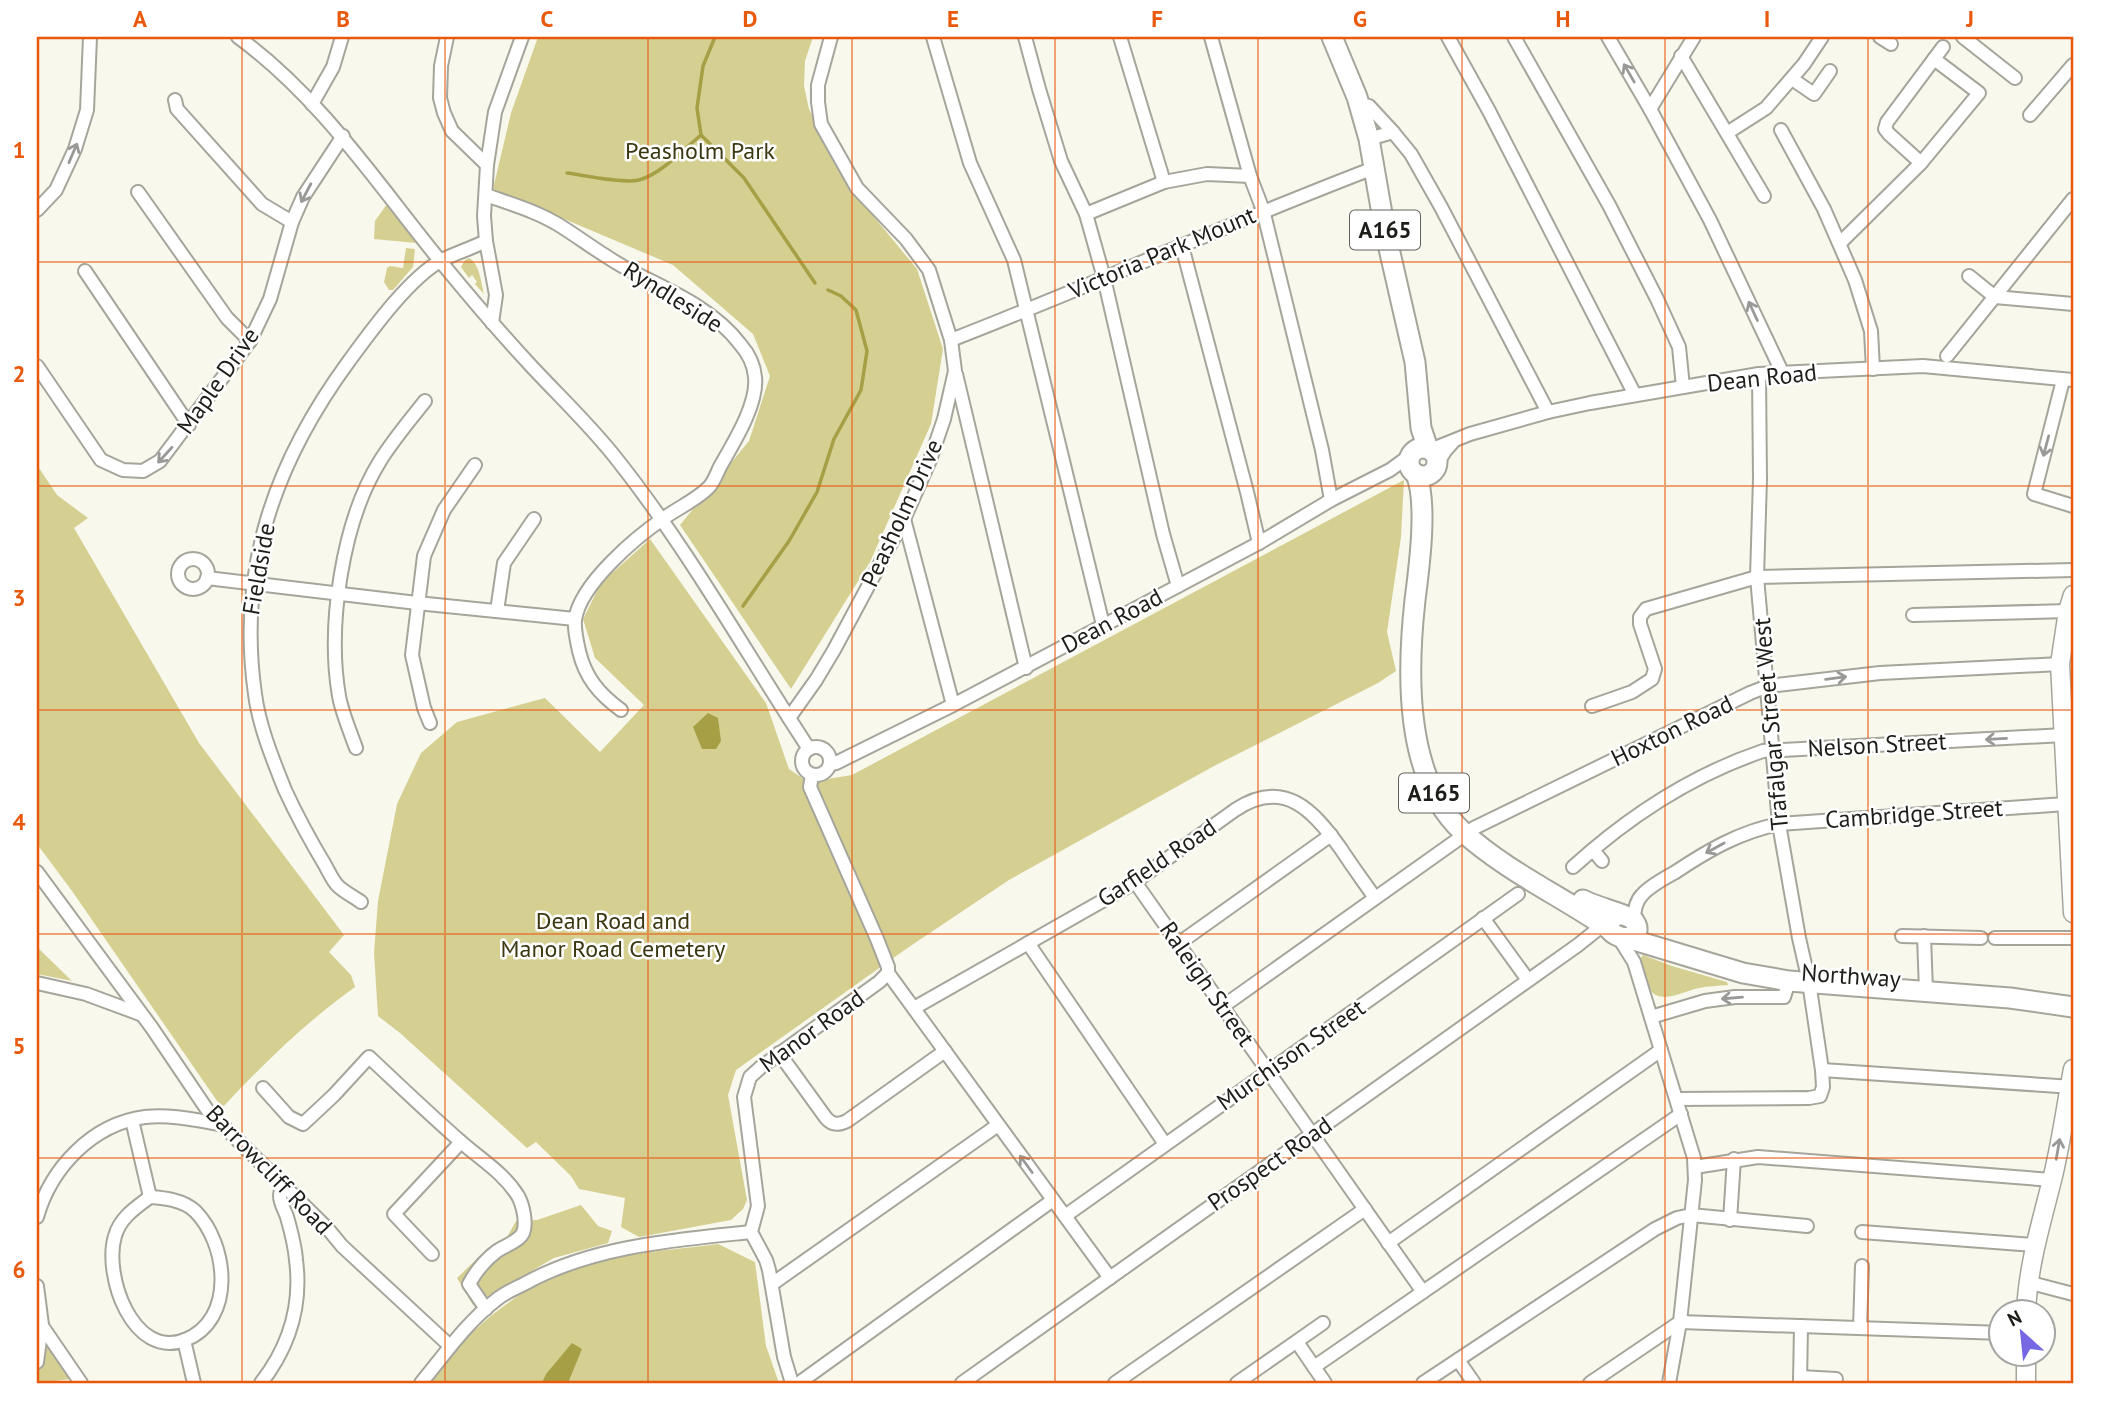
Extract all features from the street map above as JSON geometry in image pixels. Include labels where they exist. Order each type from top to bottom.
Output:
[{"type":"main road","name":"A165","points":[[1332,37],[1359,104],[1369,139],[1385,231],[1415,362],[1423,461],[1418,573],[1421,706],[1428,750],[1439,781],[1470,831],[1533,881],[1580,909],[1624,930]]},
{"type":"main road","points":[[2071,603],[2060,664],[2067,742],[2066,804],[2073,913]]},
{"type":"main road","name":"A165","points":[[1470,831],[1586,902],[1624,930]]},
{"type":"main road","name":"Northway","points":[[1624,930],[1743,973],[2073,996]]},
{"type":"main road","name":"Northway","points":[[1926,986],[2073,1007]]},
{"type":"main road","points":[[2026,1298],[2034,1245],[2052,1180],[2072,1081]]},
{"type":"street","points":[[37,210],[56,190],[75,149],[88,110],[90,37]]},
{"type":"street","points":[[238,37],[254,48],[343,136],[492,323],[596,433],[675,540],[809,749],[820,748],[829,755],[830,764],[824,773],[812,775]]},
{"type":"street","points":[[312,104],[332,67],[342,37]]},
{"type":"street","points":[[447,37],[440,98],[444,113],[452,131],[487,165]]},
{"type":"street","points":[[492,323],[496,295],[484,216],[487,165],[495,113],[522,37]]},
{"type":"street","name":"Peasholm Drive","points":[[789,718],[834,650],[904,520],[936,443],[955,370],[951,340],[929,270],[912,246],[857,188],[821,124],[818,85],[831,37]]},
{"type":"street","points":[[933,37],[970,163],[1014,260],[1103,625]]},
{"type":"street","points":[[1025,37],[1061,161],[1086,214],[1104,278],[1163,534],[1178,586]]},
{"type":"street","points":[[1120,37],[1164,182]]},
{"type":"street","points":[[1211,37],[1250,176],[1264,210],[1322,450],[1331,500]]},
{"type":"street","points":[[1448,37],[1635,395]]},
{"type":"street","points":[[1514,37],[1609,205],[1657,299],[1679,347],[1682,387]]},
{"type":"street","points":[[1608,37],[1710,220],[1782,372]]},
{"type":"street","points":[[1650,109],[1694,37]]},
{"type":"street","points":[[1727,133],[1766,108],[1792,79],[1822,37]]},
{"type":"street","points":[[1963,37],[2008,77]]},
{"type":"street","points":[[1920,163],[1885,128],[1943,47]]},
{"type":"street","points":[[1681,56],[1764,196]]},
{"type":"street","points":[[1840,243],[1920,163],[1979,93],[1934,59]]},
{"type":"street","points":[[2034,107],[2073,65]]},
{"type":"street","points":[[1792,79],[1814,94],[1830,71]]},
{"type":"street","points":[[174,100],[177,109],[262,204],[292,222]]},
{"type":"street","points":[[1359,104],[1369,106],[1411,154],[1548,412]]},
{"type":"street","points":[[1369,139],[1393,132]]},
{"type":"street","name":"Maple Drive","points":[[37,366],[101,460],[123,470],[143,471],[160,461],[250,341],[270,299],[292,222],[310,186],[343,136]]},
{"type":"street","points":[[1781,137],[1840,243],[1855,279],[1871,331],[1873,369]]},
{"type":"street","name":"Victoria Park Mount","points":[[951,340],[1264,210],[1374,168]]},
{"type":"street","points":[[1086,214],[1164,182],[1207,174],[1250,176]]},
{"type":"street","points":[[138,192],[227,318],[250,341]]},
{"type":"street","name":"Ryndleside","points":[[486,195],[548,219],[628,270],[670,290],[721,324],[750,358],[755,378],[754,394],[745,418],[709,487],[661,520],[614,559],[586,592],[575,619]]},
{"type":"street","points":[[1947,356],[2073,199]]},
{"type":"street","name":"Fieldside","points":[[361,902],[337,886],[294,809],[267,740],[255,696],[249,628],[252,583],[264,526],[281,478],[306,428],[335,380],[379,321],[416,281],[440,261],[486,242]]},
{"type":"street","points":[[1182,246],[1259,543]]},
{"type":"street","points":[[85,271],[189,425]]},
{"type":"street","points":[[1969,276],[1995,297],[2073,304]]},
{"type":"street","name":"Dean Road","points":[[830,764],[1026,668],[1259,543],[1331,500],[1390,470],[1402,469],[1423,461],[1456,440],[1489,428],[1548,412],[1635,395],[1782,372],[1923,366],[2068,380]]},
{"type":"street","points":[[955,370],[1026,668]]},
{"type":"street","name":"Trafalgar Street West","points":[[1759,374],[1757,577],[1772,751],[1779,824],[1794,914],[1801,979],[1822,1070]]},
{"type":"street","points":[[2068,380],[2034,494],[2073,506]]},
{"type":"street","points":[[356,748],[339,698],[335,648],[346,546],[358,506],[379,461],[425,401]]},
{"type":"street","points":[[430,723],[412,655],[424,556],[444,510],[475,465]]},
{"type":"street","points":[[497,611],[504,563],[534,519]]},
{"type":"street","points":[[904,520],[953,705]]},
{"type":"street","points":[[1592,706],[1632,692],[1651,679],[1655,669],[1640,624],[1640,617],[1646,609],[1757,577],[2073,570]]},
{"type":"street","points":[[207,578],[575,619],[583,667],[593,685],[621,710]]},
{"type":"street","points":[[1913,615],[2071,603]]},
{"type":"street","name":"Hoxton Road","points":[[1223,1007],[1470,831],[1768,686],[1880,673],[2060,664]]},
{"type":"street","name":"Nelson Street","points":[[1573,867],[1652,805],[1689,783],[1763,751],[2067,742]]},
{"type":"street","name":"Manor Road","points":[[751,1232],[758,1206],[744,1097],[750,1077],[888,974],[877,939],[810,787],[812,775],[802,762],[803,755],[809,749]]},
{"type":"street","name":"Garfield Road","points":[[914,1009],[1135,882],[1244,804],[1262,798],[1282,798],[1312,813],[1331,835],[1375,898]]},
{"type":"street","name":"Cambridge Street","points":[[1624,930],[1640,898],[1662,880],[1695,859],[1756,828],[1779,824],[2066,804]]},
{"type":"street","points":[[1178,944],[1331,835]]},
{"type":"street","points":[[1593,850],[1602,862]]},
{"type":"street","name":"Barrowcliff Road","points":[[37,872],[142,1015],[208,1111],[342,1246],[450,1346]]},
{"type":"street","name":"Raleigh Street","points":[[1135,882],[1423,1292]]},
{"type":"street","name":"Murchison Street","points":[[1065,1216],[1518,894]]},
{"type":"street","points":[[1578,945],[1582,926],[1580,909]]},
{"type":"street","points":[[1483,918],[1528,980]]},
{"type":"street","points":[[1624,930],[1692,1147],[1695,1167],[1680,1322],[1669,1383]]},
{"type":"street","name":"Prospect Road","points":[[962,1383],[1578,945],[1624,930]]},
{"type":"street","points":[[1902,936],[1981,937]]},
{"type":"street","points":[[1924,936],[1926,986]]},
{"type":"street","points":[[1995,938],[2073,938]]},
{"type":"street","points":[[1028,943],[1165,1144]]},
{"type":"street","points":[[888,974],[1110,1278]]},
{"type":"street","points":[[1651,1017],[1705,1001],[1784,997],[1801,979]]},
{"type":"street","points":[[37,984],[86,994],[142,1015]]},
{"type":"street","points":[[1388,1242],[1661,1050]]},
{"type":"street","points":[[779,1053],[825,1118],[831,1123],[839,1124],[945,1051]]},
{"type":"street","points":[[263,1088],[289,1117],[303,1124],[369,1057],[461,1142],[490,1165],[520,1199],[523,1233],[497,1251],[475,1272],[469,1284],[486,1309]]},
{"type":"street","points":[[1677,1099],[1810,1098],[1819,1096],[1823,1087],[1822,1070],[2072,1081]]},
{"type":"street","points":[[1314,1367],[1681,1114]]},
{"type":"street","points":[[37,1217],[42,1199],[53,1180],[79,1149],[106,1130],[132,1120],[158,1117],[220,1124]]},
{"type":"street","points":[[132,1120],[150,1197]]},
{"type":"street","points":[[772,1284],[998,1125]]},
{"type":"street","points":[[432,1254],[394,1214],[461,1142]]},
{"type":"street","points":[[1695,1167],[1758,1157],[2052,1180]]},
{"type":"street","points":[[1730,1220],[1734,1159]]},
{"type":"street","points":[[261,1383],[275,1365],[286,1343],[296,1307],[296,1259],[288,1220],[280,1198],[285,1187]]},
{"type":"street","points":[[150,1197],[170,1199],[194,1210],[209,1231],[218,1256],[221,1290],[218,1307],[212,1320],[199,1332],[184,1340],[165,1342],[148,1337],[135,1326],[115,1280],[112,1258],[114,1237],[122,1221],[150,1197]]},
{"type":"street","points":[[799,1383],[1053,1200]]},
{"type":"street","points":[[1115,1383],[1365,1209]]},
{"type":"street","points":[[1423,1383],[1677,1217],[1691,1215],[1807,1226]]},
{"type":"street","points":[[421,1383],[450,1346],[497,1299],[558,1266],[606,1253],[674,1240],[751,1232],[766,1259],[784,1357],[792,1383]]},
{"type":"street","points":[[1862,1232],[2034,1245]]},
{"type":"street","points":[[1860,1328],[1862,1266]]},
{"type":"street","points":[[2027,1282],[2073,1294]]},
{"type":"street","points":[[37,1286],[42,1325],[37,1362]]},
{"type":"street","points":[[1590,1383],[1680,1322],[1988,1333]]},
{"type":"street","points":[[1237,1383],[1323,1323]]},
{"type":"street","points":[[42,1325],[81,1383]]},
{"type":"street","points":[[1801,1326],[1800,1380],[1836,1379]]},
{"type":"street","points":[[184,1340],[194,1383]]},
{"type":"street","points":[[1297,1342],[1325,1383]]},
{"type":"street","points":[[1458,1360],[1474,1383]]},
{"type":"green space","name":"Peasholm Park","points":[[538,37],[813,37],[805,61],[804,86],[809,109],[851,189],[917,269],[943,349],[931,424],[870,562],[791,689],[680,525],[749,441],[770,376],[753,334],[673,265],[493,189],[511,113]]},
{"type":"green space","points":[[387,204],[416,243],[374,239],[375,221]]},
{"type":"green space","points":[[406,248],[415,249],[413,267],[393,290],[389,290],[384,282],[387,268],[403,268]]},
{"type":"green space","points":[[469,258],[478,269],[484,294],[475,284],[477,282],[472,275],[469,278],[461,267]]},
{"type":"green space","points":[[37,465],[57,495],[88,518],[74,528],[199,743],[344,935],[329,952],[351,975],[355,987],[319,1014],[286,1044],[222,1108],[37,844]]},
{"type":"green space","name":"Dean Road and Manor Road Cemetery","points":[[1404,480],[1401,537],[1387,632],[1396,671],[1378,683],[1214,766],[1009,880],[906,949],[736,1070],[728,1095],[747,1200],[743,1209],[731,1220],[639,1237],[621,1227],[625,1198],[579,1189],[571,1176],[536,1142],[527,1148],[378,1016],[374,953],[378,901],[397,804],[421,753],[457,722],[545,698],[600,752],[644,705],[595,658],[583,619],[601,583],[650,539],[766,703],[789,769],[808,782],[852,775]]},
{"type":"green space","points":[[37,947],[72,981],[37,974]]},
{"type":"green space","points":[[1643,955],[1727,982],[1728,985],[1699,988],[1661,997],[1649,988],[1640,959]]},
{"type":"green space","points":[[581,1205],[598,1226],[612,1231],[608,1243],[554,1258],[473,1305],[457,1278],[487,1249],[507,1237],[516,1221],[537,1220]]},
{"type":"green space","points":[[718,1244],[755,1262],[766,1346],[779,1383],[429,1383],[486,1320],[531,1288],[556,1275],[611,1258]]},
{"type":"green space","points":[[49,1341],[72,1379],[37,1383]]},
{"type":"shaded area","points":[[708,713],[718,718],[721,741],[716,749],[702,749],[693,727]]},
{"type":"shaded area","points":[[572,1343],[582,1349],[568,1383],[542,1383],[546,1374]]},
{"type":"waterway","points":[[715,37],[703,66],[697,108],[701,135],[744,178],[815,283]]},
{"type":"waterway","points":[[567,173],[614,180],[639,180],[664,167],[701,135]]},
{"type":"waterway","points":[[743,606],[789,541],[817,492],[834,439],[861,390],[867,351],[856,310],[841,296],[828,290]]}]
